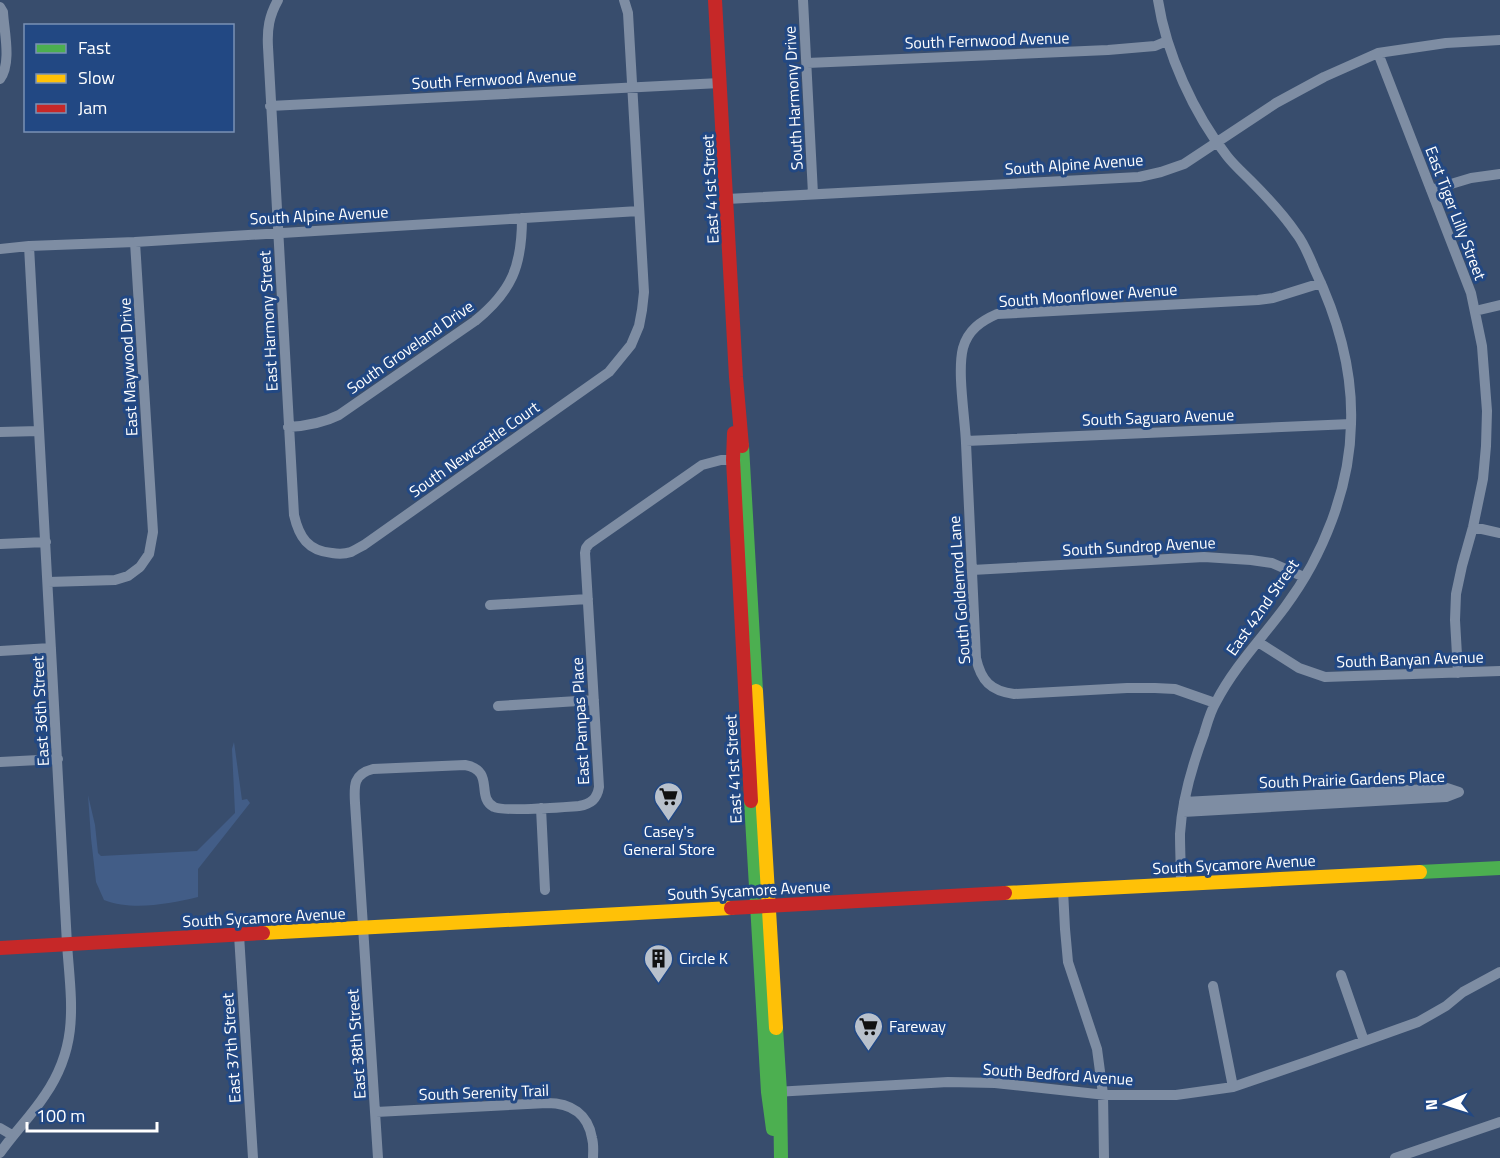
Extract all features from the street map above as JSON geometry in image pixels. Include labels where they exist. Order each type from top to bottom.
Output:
[{"type":"main road","name":"East 41st Street","points":[[715,0],[776,1158]]},
{"type":"main road","name":"South Sycamore Avenue","points":[[0,948],[1500,868]]},
{"type":"main road","name":"East 41st Street","points":[[774,1092],[782,1158]]},
{"type":"street","name":"East Harmony Street","points":[[278,0],[272,11],[267,30],[288,427]]},
{"type":"street","name":"South Newcastle Court","points":[[288,427],[296,526],[306,543],[321,552],[344,554],[364,545],[568,402],[619,362],[632,345],[639,326],[644,292],[628,13],[624,0]]},
{"type":"street","name":"South Harmony Drive","points":[[803,0],[813,194]]},
{"type":"street","name":"East 42nd Street","points":[[1158,0],[1167,41],[1191,99],[1228,157],[1266,196],[1296,233],[1306,250],[1341,338],[1347,369],[1351,424],[1349,452],[1328,532],[1286,606],[1233,674],[1215,703],[1194,761],[1184,807],[1180,834],[1181,884]]},
{"type":"street","points":[[0,7],[3,12],[7,58],[4,74],[0,79]]},
{"type":"street","name":"South Alpine Avenue","points":[[727,199],[1139,177],[1184,164],[1276,103],[1324,76],[1378,53],[1446,43],[1500,40]]},
{"type":"street","name":"South Fernwood Avenue","points":[[807,63],[1108,50],[1155,46],[1167,41]]},
{"type":"street","name":"East Tiger Lilly Street","points":[[1378,53],[1471,293],[1482,346],[1487,411],[1486,446],[1483,479],[1456,594],[1458,673]]},
{"type":"street","name":"South Fernwood Avenue","points":[[270,106],[720,83]]},
{"type":"street","points":[[1431,190],[1471,178],[1500,174]]},
{"type":"street","name":"South Alpine Avenue","points":[[0,249],[639,211]]},
{"type":"street","name":"South Groveland Drive","points":[[288,427],[315,424],[339,415],[488,310],[506,290],[512,278],[518,259],[522,218]]},
{"type":"street","name":"East Maywood Drive","points":[[48,582],[115,580],[128,576],[140,567],[149,554],[153,532],[135,242]]},
{"type":"street","name":"East 36th Street","points":[[0,1153],[45,1095],[58,1074],[66,1056],[71,1030],[71,995],[29,246]]},
{"type":"street","name":"South Moonflower Avenue","points":[[966,441],[961,362],[963,347],[970,332],[982,321],[997,314],[1258,300],[1273,298],[1321,283]]},
{"type":"street","points":[[1475,311],[1500,305]]},
{"type":"street","name":"South Saguaro Avenue","points":[[966,441],[1351,424]]},
{"type":"street","points":[[0,432],[39,430]]},
{"type":"street","name":"South Goldenrod Lane","points":[[966,441],[977,664],[991,686],[1000,692],[1014,694],[1127,688],[1175,689],[1215,703]]},
{"type":"street","name":"East Pampas Place","points":[[363,928],[355,789],[356,781],[361,774],[373,770],[465,765],[476,767],[483,776],[487,800],[495,808],[508,810],[579,806],[587,805],[594,800],[598,794],[586,548],[702,465],[721,460],[738,460]]},
{"type":"street","points":[[1473,527],[1500,533]]},
{"type":"street","points":[[0,544],[45,542]]},
{"type":"street","name":"South Sundrop Avenue","points":[[972,570],[1204,556],[1272,563],[1304,577]]},
{"type":"street","points":[[490,605],[588,599]]},
{"type":"street","name":"South Banyan Avenue","points":[[1258,642],[1299,668],[1325,676],[1500,671]]},
{"type":"street","points":[[0,651],[51,648]]},
{"type":"street","points":[[498,706],[594,700]]},
{"type":"street","points":[[0,762],[58,759]]},
{"type":"street","name":"South Prairie Gardens Place","points":[[1447,788],[1459,792],[1446,797],[1184,807],[1447,788]]},
{"type":"street","points":[[541,808],[544,890]]},
{"type":"street","points":[[1063,890],[1068,962],[1096,1049],[1103,1094],[1104,1158]]},
{"type":"street","name":"East 38th Street","points":[[363,928],[378,1158]]},
{"type":"street","name":"East 37th Street","points":[[239,935],[253,1158]]},
{"type":"street","name":"South Bedford Avenue","points":[[774,1092],[948,1082],[995,1083],[1103,1094],[1176,1095],[1233,1086],[1418,1022],[1446,1006],[1463,992],[1500,972]]},
{"type":"street","points":[[1341,975],[1364,1041]]},
{"type":"street","points":[[1213,986],[1233,1086]]},
{"type":"street","name":"South Serenity Trail","points":[[376,1112],[547,1103],[566,1105],[575,1109],[588,1126],[592,1138],[593,1158]]},
{"type":"street","points":[[1395,1158],[1500,1122]]},
{"type":"street","points":[[0,1128],[12,1135]]},
{"type":"water","points":[[234,742],[242,800],[247,799],[250,803],[198,869],[198,897],[139,906],[104,900],[96,882],[88,795],[95,825],[98,853],[101,856],[197,851],[235,813],[232,749]]},
{"type":"traffic: fast","points":[[742,446],[756,691]]},
{"type":"traffic: fast","points":[[751,801],[768,1092],[773,1129]]},
{"type":"traffic: fast","points":[[1420,872],[1500,868]]},
{"type":"traffic: fast","points":[[776,1028],[781,1158]]},
{"type":"traffic: slow","points":[[756,691],[776,1028]]},
{"type":"traffic: slow","points":[[1005,893],[1420,872]]},
{"type":"traffic: slow","points":[[263,933],[731,908]]},
{"type":"traffic: jam","points":[[715,0],[736,377],[742,446]]},
{"type":"traffic: jam","points":[[734,433],[733,460],[751,801]]},
{"type":"traffic: jam","points":[[731,908],[1005,893]]},
{"type":"traffic: jam","points":[[0,948],[263,933]]},
{"type":"place","name":"Casey's General Store","points":[[669,822]]},
{"type":"place","name":"Circle K","points":[[658,984]]},
{"type":"place","name":"Fareway","points":[[868,1052]]}]
